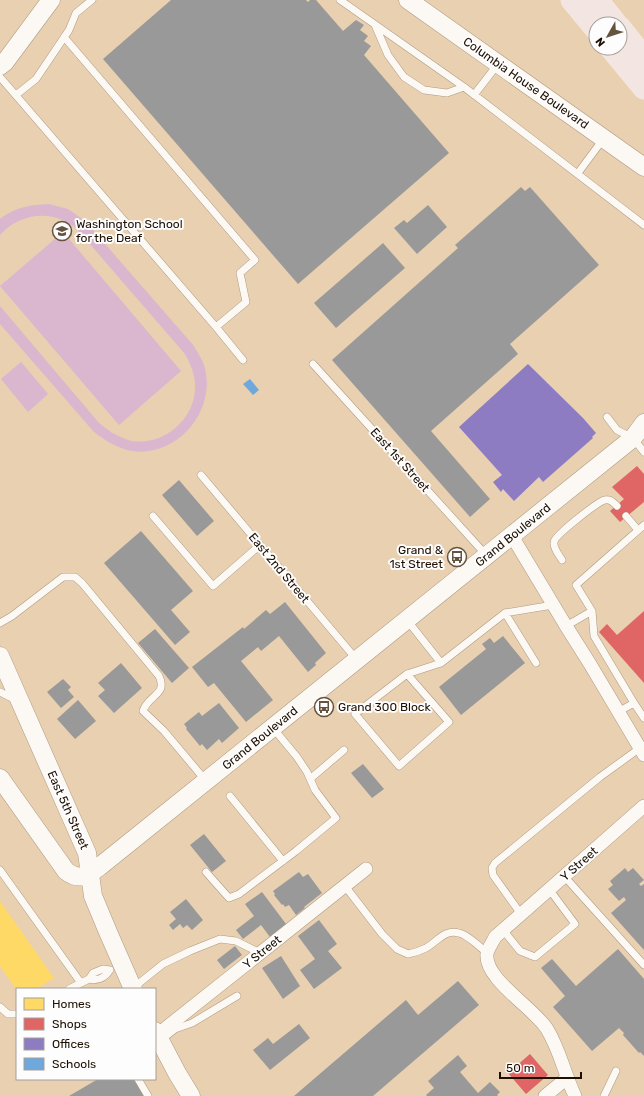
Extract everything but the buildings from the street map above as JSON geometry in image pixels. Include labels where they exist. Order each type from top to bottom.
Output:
[{"type":"highway","points":[[572,0],[588,19]]},
{"type":"highway","points":[[597,0],[610,16]]},
{"type":"highway","points":[[628,38],[644,58]]},
{"type":"highway","points":[[618,56],[644,88]]},
{"type":"main road","points":[[0,66],[5,62],[51,0]]},
{"type":"main road","name":"Columbia House Boulevard","points":[[408,0],[644,167]]},
{"type":"main road","name":"Grand Boulevard","points":[[90,874],[512,536],[640,441],[644,423]]},
{"type":"main road","name":"East 5th Street","points":[[0,656],[87,853],[93,896],[116,967],[133,988]]},
{"type":"main road","points":[[0,778],[66,871],[72,876],[80,877],[90,874]]},
{"type":"main road","points":[[158,1035],[191,1096]]},
{"type":"street","points":[[512,536],[642,751]]},
{"type":"street","name":"Y Street","points":[[499,934],[644,806]]},
{"type":"street","name":"Y Street","points":[[158,1035],[366,869]]},
{"type":"street","points":[[499,934],[487,953],[488,963],[492,972],[500,982],[546,1027],[557,1047],[567,1078],[575,1096]]},
{"type":"street","points":[[545,1096],[567,1078]]},
{"type":"lane","points":[[16,95],[36,79],[64,37],[76,13],[92,0]]},
{"type":"lane","points":[[340,0],[464,87],[644,225]]},
{"type":"lane","points":[[374,23],[388,55],[404,77],[424,90],[447,93],[464,87]]},
{"type":"lane","points":[[64,37],[255,260],[240,273],[246,302],[216,327]]},
{"type":"lane","points":[[474,95],[498,64]]},
{"type":"lane","points":[[0,77],[243,360]]},
{"type":"lane","points":[[578,173],[604,138]]},
{"type":"lane","name":"East 1st Street","points":[[313,364],[487,556]]},
{"type":"lane","points":[[607,417],[617,430],[640,441]]},
{"type":"lane","name":"East 2nd Street","points":[[201,475],[357,660]]},
{"type":"lane","points":[[562,560],[554,547],[554,543],[558,535],[606,499],[611,500],[617,506]]},
{"type":"lane","points":[[153,516],[213,586],[260,545]]},
{"type":"lane","points":[[626,516],[641,528],[576,585],[592,611],[594,636],[644,718]]},
{"type":"lane","points":[[0,623],[12,616],[63,577],[75,577],[82,583],[159,676],[162,683],[161,690],[145,705],[143,711],[164,731],[206,782]]},
{"type":"lane","points":[[407,674],[449,722],[399,766],[354,714],[407,674],[441,663],[505,613],[553,605]]},
{"type":"lane","points":[[566,626],[592,611]]},
{"type":"lane","points":[[505,613],[536,663]]},
{"type":"lane","points":[[407,620],[441,663]]},
{"type":"lane","points":[[0,692],[20,702]]},
{"type":"lane","points":[[618,712],[634,703]]},
{"type":"lane","points":[[206,872],[229,898],[239,894],[336,818],[315,790],[297,757],[273,728]]},
{"type":"lane","points":[[310,779],[344,750]]},
{"type":"lane","points":[[521,914],[493,875],[492,868],[495,863],[600,777],[642,751]]},
{"type":"lane","points":[[230,796],[283,861]]},
{"type":"lane","points":[[0,870],[81,983]]},
{"type":"lane","points":[[564,876],[614,934],[644,965]]},
{"type":"lane","points":[[345,886],[382,934],[397,950],[408,954],[427,948],[442,936],[449,933],[459,933],[471,940],[487,953]]},
{"type":"lane","points":[[499,934],[520,951],[535,957],[575,924],[550,889]]},
{"type":"lane","points":[[133,988],[164,964],[190,951],[220,939],[236,941],[260,953]]},
{"type":"lane","points":[[71,988],[89,979],[96,980],[107,976],[116,967]]},
{"type":"lane","points":[[158,1035],[192,1023],[237,996]]},
{"type":"lane","points":[[0,1007],[8,1014],[16,1014]]},
{"type":"lane","points":[[604,1096],[616,1071]]},
{"type":"lane","points":[[139,1080],[148,1096]]},
{"type":"shaded area","points":[[49,204],[68,209],[85,221],[194,346],[202,360],[207,382],[205,398],[200,413],[190,427],[179,438],[165,447],[149,451],[132,451],[112,444],[94,432],[0,324],[0,306],[99,423],[118,436],[132,441],[155,439],[165,435],[175,428],[189,411],[193,400],[195,380],[193,371],[185,354],[76,228],[60,219],[36,216],[20,220],[0,235],[0,219],[6,215],[23,207]]},
{"type":"shaded area","points":[[63,232],[181,371],[119,425],[0,286]]},
{"type":"shaded area","points":[[21,362],[48,394],[28,412],[1,379]]},
{"type":"place","name":"Washington School for the Deaf","points":[[62,231]]},
{"type":"place","name":"Grand & 1st Street","points":[[457,557]]},
{"type":"place","name":"Grand 300 Block","points":[[324,707]]}]
